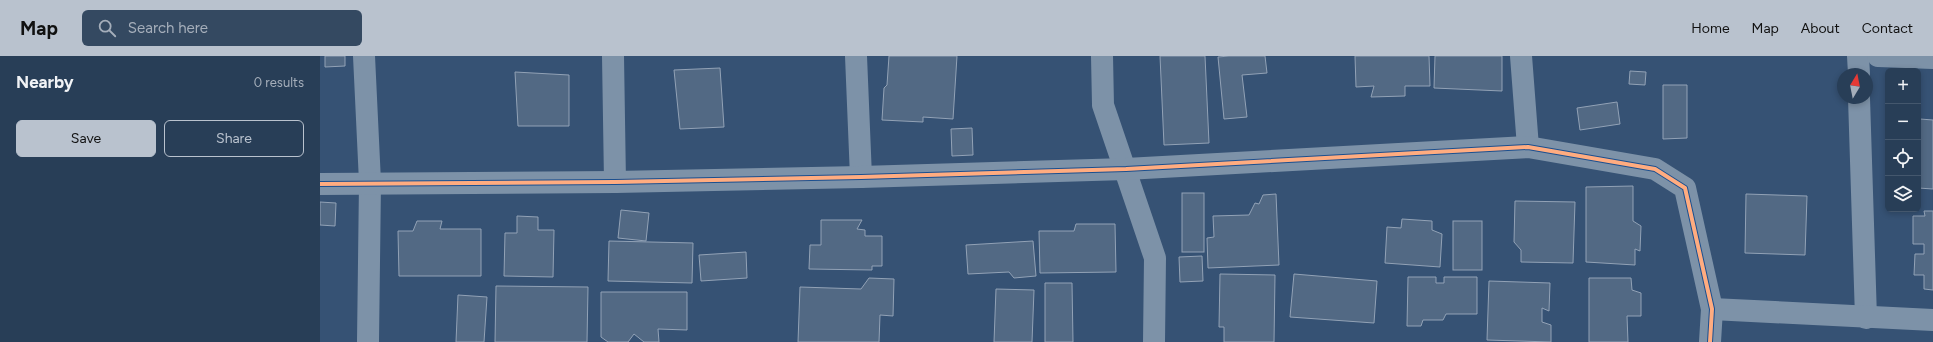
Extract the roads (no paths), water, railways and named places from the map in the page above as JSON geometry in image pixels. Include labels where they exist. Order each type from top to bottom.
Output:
[{"type":"street","points":[[364,56],[370,182],[368,342]]},
{"type":"street","points":[[613,56],[614,182]]},
{"type":"street","points":[[856,56],[861,177]]},
{"type":"street","points":[[1102,56],[1103,105],[1155,258],[1154,342]]},
{"type":"street","points":[[1521,56],[1528,148]]},
{"type":"street","points":[[1858,56],[1859,68]]},
{"type":"street","points":[[1878,56],[1933,58]]},
{"type":"street","points":[[1859,104],[1866,318]]},
{"type":"street","points":[[320,184],[370,182],[614,182],[861,177],[1126,169],[1528,148],[1655,169],[1685,188],[1712,309],[1710,342]]},
{"type":"street","points":[[1712,309],[1866,318],[1933,320]]}]
